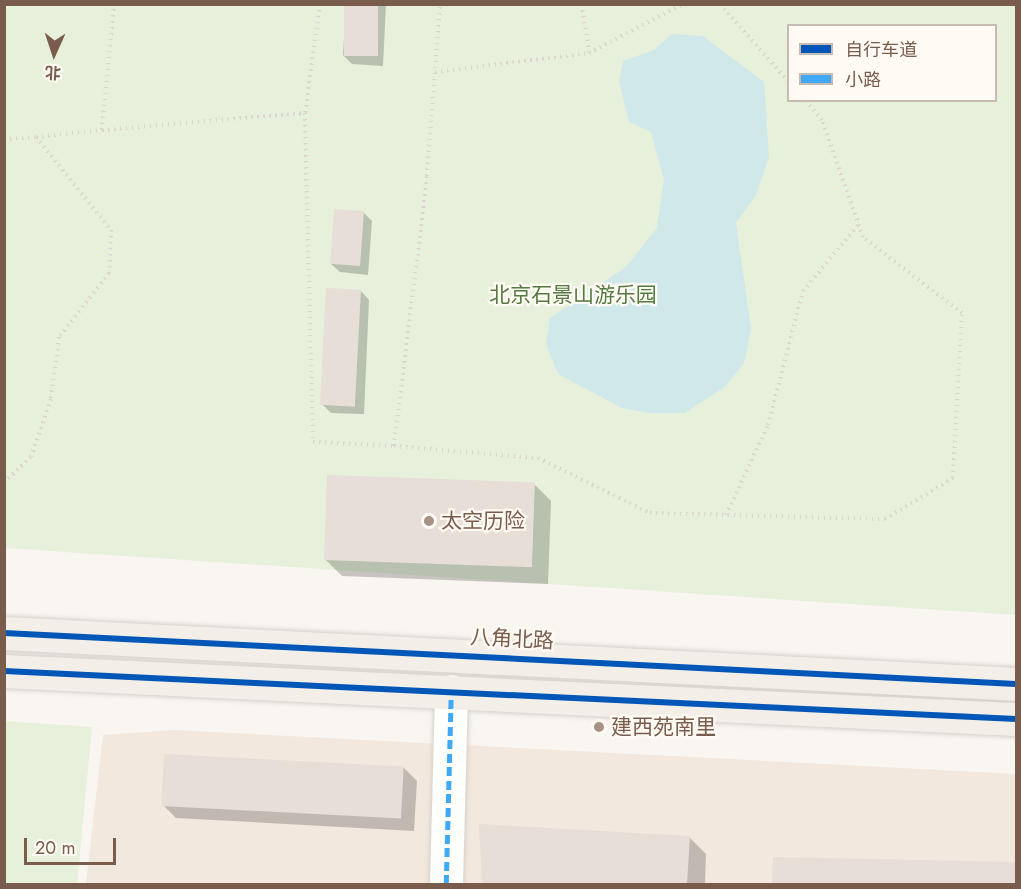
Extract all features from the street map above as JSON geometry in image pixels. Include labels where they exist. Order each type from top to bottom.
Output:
[{"type":"main road","name":"八角北路","points":[[4,633],[1017,684]]},
{"type":"main road","points":[[4,671],[1017,719]]},
{"type":"street","points":[[446,885],[451,691]]},
{"type":"path","points":[[102,130],[114,4]]},
{"type":"path","points":[[321,4],[305,113],[313,442],[538,458],[650,513],[885,519],[953,478],[962,313],[863,237],[822,120],[807,102]]},
{"type":"path","points":[[394,446],[435,72],[440,4]]},
{"type":"path","points":[[582,4],[589,52]]},
{"type":"path","points":[[435,72],[589,52],[683,4]]},
{"type":"path","points":[[720,4],[787,79]]},
{"type":"path","points":[[4,139],[305,113]]},
{"type":"path","points":[[4,482],[31,457],[51,399],[59,337],[109,273],[111,230],[36,137]]},
{"type":"path","points":[[726,515],[768,425],[803,291],[859,224]]},
{"type":"shaded area","points":[[174,730],[1016,774],[1016,884],[86,884],[103,735]]},
{"type":"green space","name":"北京石景山游乐园","points":[[4,5],[1016,5],[1016,615],[5,548]]},
{"type":"green space","points":[[4,721],[92,727],[77,884],[5,884]]},
{"type":"water","points":[[672,34],[703,36],[764,82],[769,157],[756,195],[736,223],[751,329],[744,363],[726,386],[685,413],[649,413],[622,408],[558,374],[546,344],[550,318],[626,267],[657,228],[664,180],[651,132],[629,122],[619,81],[623,61],[654,50]]},
{"type":"building","points":[[344,4],[378,4],[378,56],[344,56]]},
{"type":"building","points":[[334,209],[364,211],[360,266],[330,264]]},
{"type":"building","points":[[326,288],[361,290],[355,407],[320,405]]},
{"type":"building","name":"太空历险","points":[[327,475],[535,482],[532,567],[324,560]]},
{"type":"building","points":[[164,754],[404,767],[401,818],[161,806]]},
{"type":"building","points":[[479,824],[690,836],[687,884],[482,884]]},
{"type":"building","points":[[773,857],[1016,862],[1016,884],[772,884]]},
{"type":"marked path","points":[[446,884],[451,691]]},
{"type":"cycle path","points":[[4,633],[1016,684]]},
{"type":"cycle path","points":[[4,671],[1016,719]]},
{"type":"place","name":"太空历险","points":[[429,521]]},
{"type":"place","name":"建西苑南里","points":[[599,727]]}]
